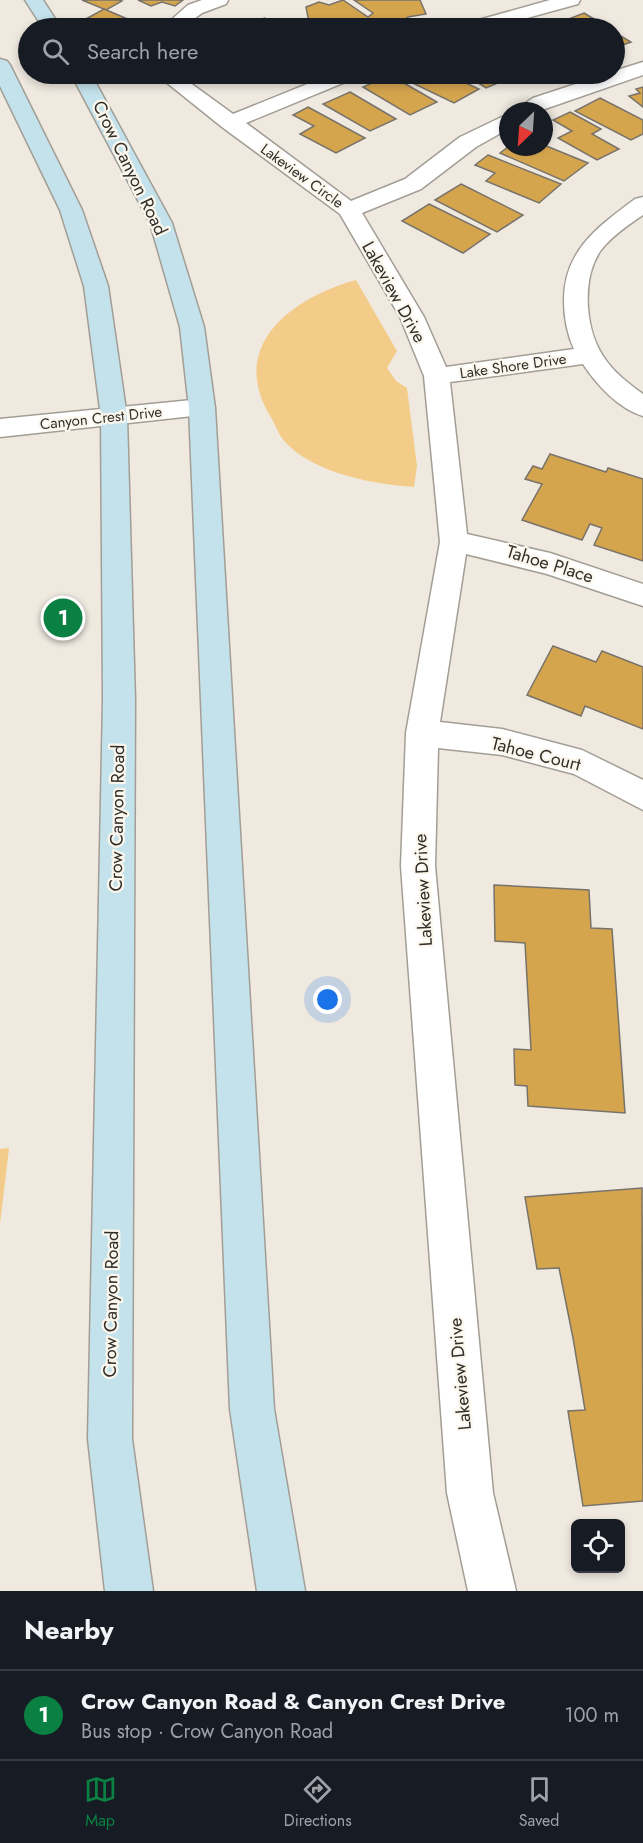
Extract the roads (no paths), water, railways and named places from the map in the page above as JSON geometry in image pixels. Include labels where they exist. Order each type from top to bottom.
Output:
[{"type":"main road","points":[[34,0],[46,18]]},
{"type":"main road","name":"Crow Canyon Road","points":[[0,65],[71,210],[96,286],[114,417],[119,700],[110,1439],[129,1591]]},
{"type":"main road","name":"Crow Canyon Road","points":[[86,84],[161,223],[192,327],[202,408],[252,1409],[281,1591]]},
{"type":"street","points":[[184,18],[195,9],[219,0]]},
{"type":"street","points":[[507,18],[571,0]]},
{"type":"street","points":[[625,74],[643,68]]},
{"type":"street","name":"Lakeview Circle","points":[[179,84],[349,210],[413,184],[468,142],[499,125]]},
{"type":"street","points":[[230,123],[324,84]]},
{"type":"street","points":[[540,102],[595,84]]},
{"type":"street","points":[[643,204],[605,232],[585,258],[575,296],[579,324],[589,355],[608,379],[643,407]]},
{"type":"street","name":"Lakeview Drive","points":[[349,210],[412,317],[437,376],[454,542],[422,733],[418,866],[470,1494],[492,1591]]},
{"type":"street","name":"Lake Shore Drive","points":[[437,376],[589,355]]},
{"type":"street","name":"Canyon Crest Drive","points":[[0,428],[202,408]]},
{"type":"street","name":"Tahoe Place","points":[[454,542],[502,549],[565,567],[643,595]]},
{"type":"street","name":"Tahoe Court","points":[[422,733],[502,742],[582,763],[643,796]]},
{"type":"place","name":"Crow Canyon Road & Canyon Crest Drive","points":[[63,618]]}]
